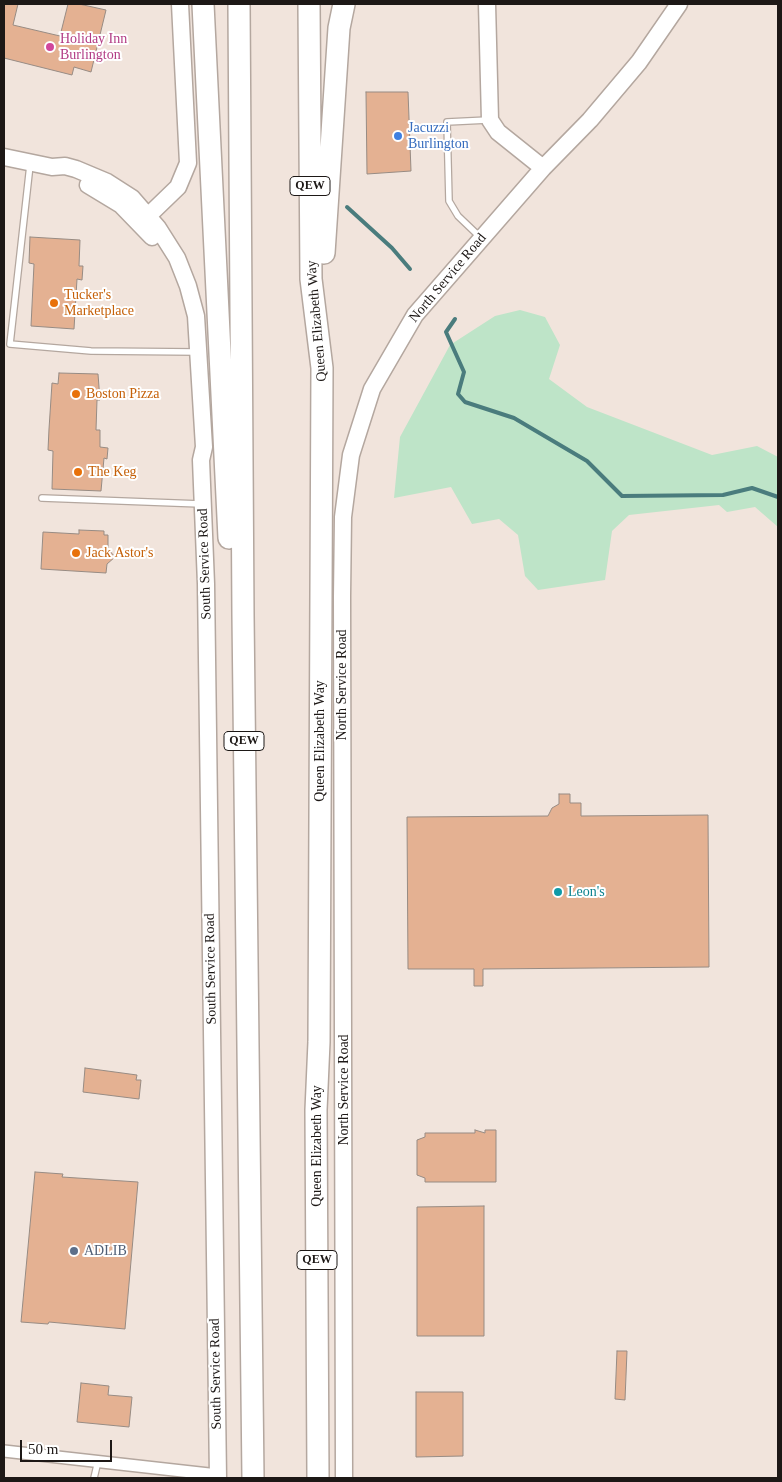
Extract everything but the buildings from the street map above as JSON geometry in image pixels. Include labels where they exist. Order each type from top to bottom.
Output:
[{"type":"highway","points":[[203,4],[230,564],[243,615]]},
{"type":"highway","name":"QEW","points":[[239,4],[243,615],[254,1478]]},
{"type":"highway","name":"Queen Elizabeth Way","points":[[309,4],[311,279],[322,368],[319,1032],[316,1110],[318,1478]]},
{"type":"highway","points":[[322,368],[325,226],[339,28],[344,4]]},
{"type":"street","points":[[147,222],[178,187],[188,163],[180,4]]},
{"type":"street","points":[[487,4],[490,120],[498,132],[543,168]]},
{"type":"street","name":"North Service Road","points":[[344,1478],[342,596],[344,517],[351,456],[372,389],[415,315],[543,168],[590,120],[639,62],[679,4]]},
{"type":"street","name":"South Service Road","points":[[4,157],[52,167],[65,166],[102,180],[128,194],[147,222],[172,249],[187,281],[196,316],[194,352],[204,447],[200,460],[206,584],[218,1476]]},
{"type":"street","points":[[4,1450],[218,1476]]},
{"type":"lane","points":[[481,238],[458,216],[449,201],[447,122],[490,120]]},
{"type":"lane","points":[[30,163],[10,344],[91,351],[194,352]]},
{"type":"lane","points":[[42,498],[203,504]]},
{"type":"lane","points":[[94,1478],[98,1461]]},
{"type":"green space","points":[[520,310],[545,317],[560,345],[549,379],[587,407],[712,455],[757,446],[778,457],[778,527],[755,507],[727,512],[719,505],[629,515],[612,531],[605,580],[538,590],[525,576],[518,535],[499,519],[472,524],[451,487],[394,498],[400,437],[450,345],[495,316]]},
{"type":"waterway","points":[[347,207],[392,248],[410,269]]},
{"type":"waterway","points":[[455,319],[446,332],[464,372],[458,394],[465,402],[514,418],[587,461],[622,496],[723,495],[752,488],[778,497]]},
{"type":"place","name":"Holiday Inn Burlington","points":[[50,47]]},
{"type":"place","name":"Jacuzzi Burlington","points":[[398,136]]},
{"type":"place","name":"Tucker's Marketplace","points":[[54,303]]},
{"type":"place","name":"Boston Pizza","points":[[76,394]]},
{"type":"place","name":"The Keg","points":[[78,472]]},
{"type":"place","name":"Jack Astor's","points":[[76,553]]},
{"type":"place","name":"Leon's","points":[[558,892]]},
{"type":"place","name":"ADLIB","points":[[74,1251]]}]
